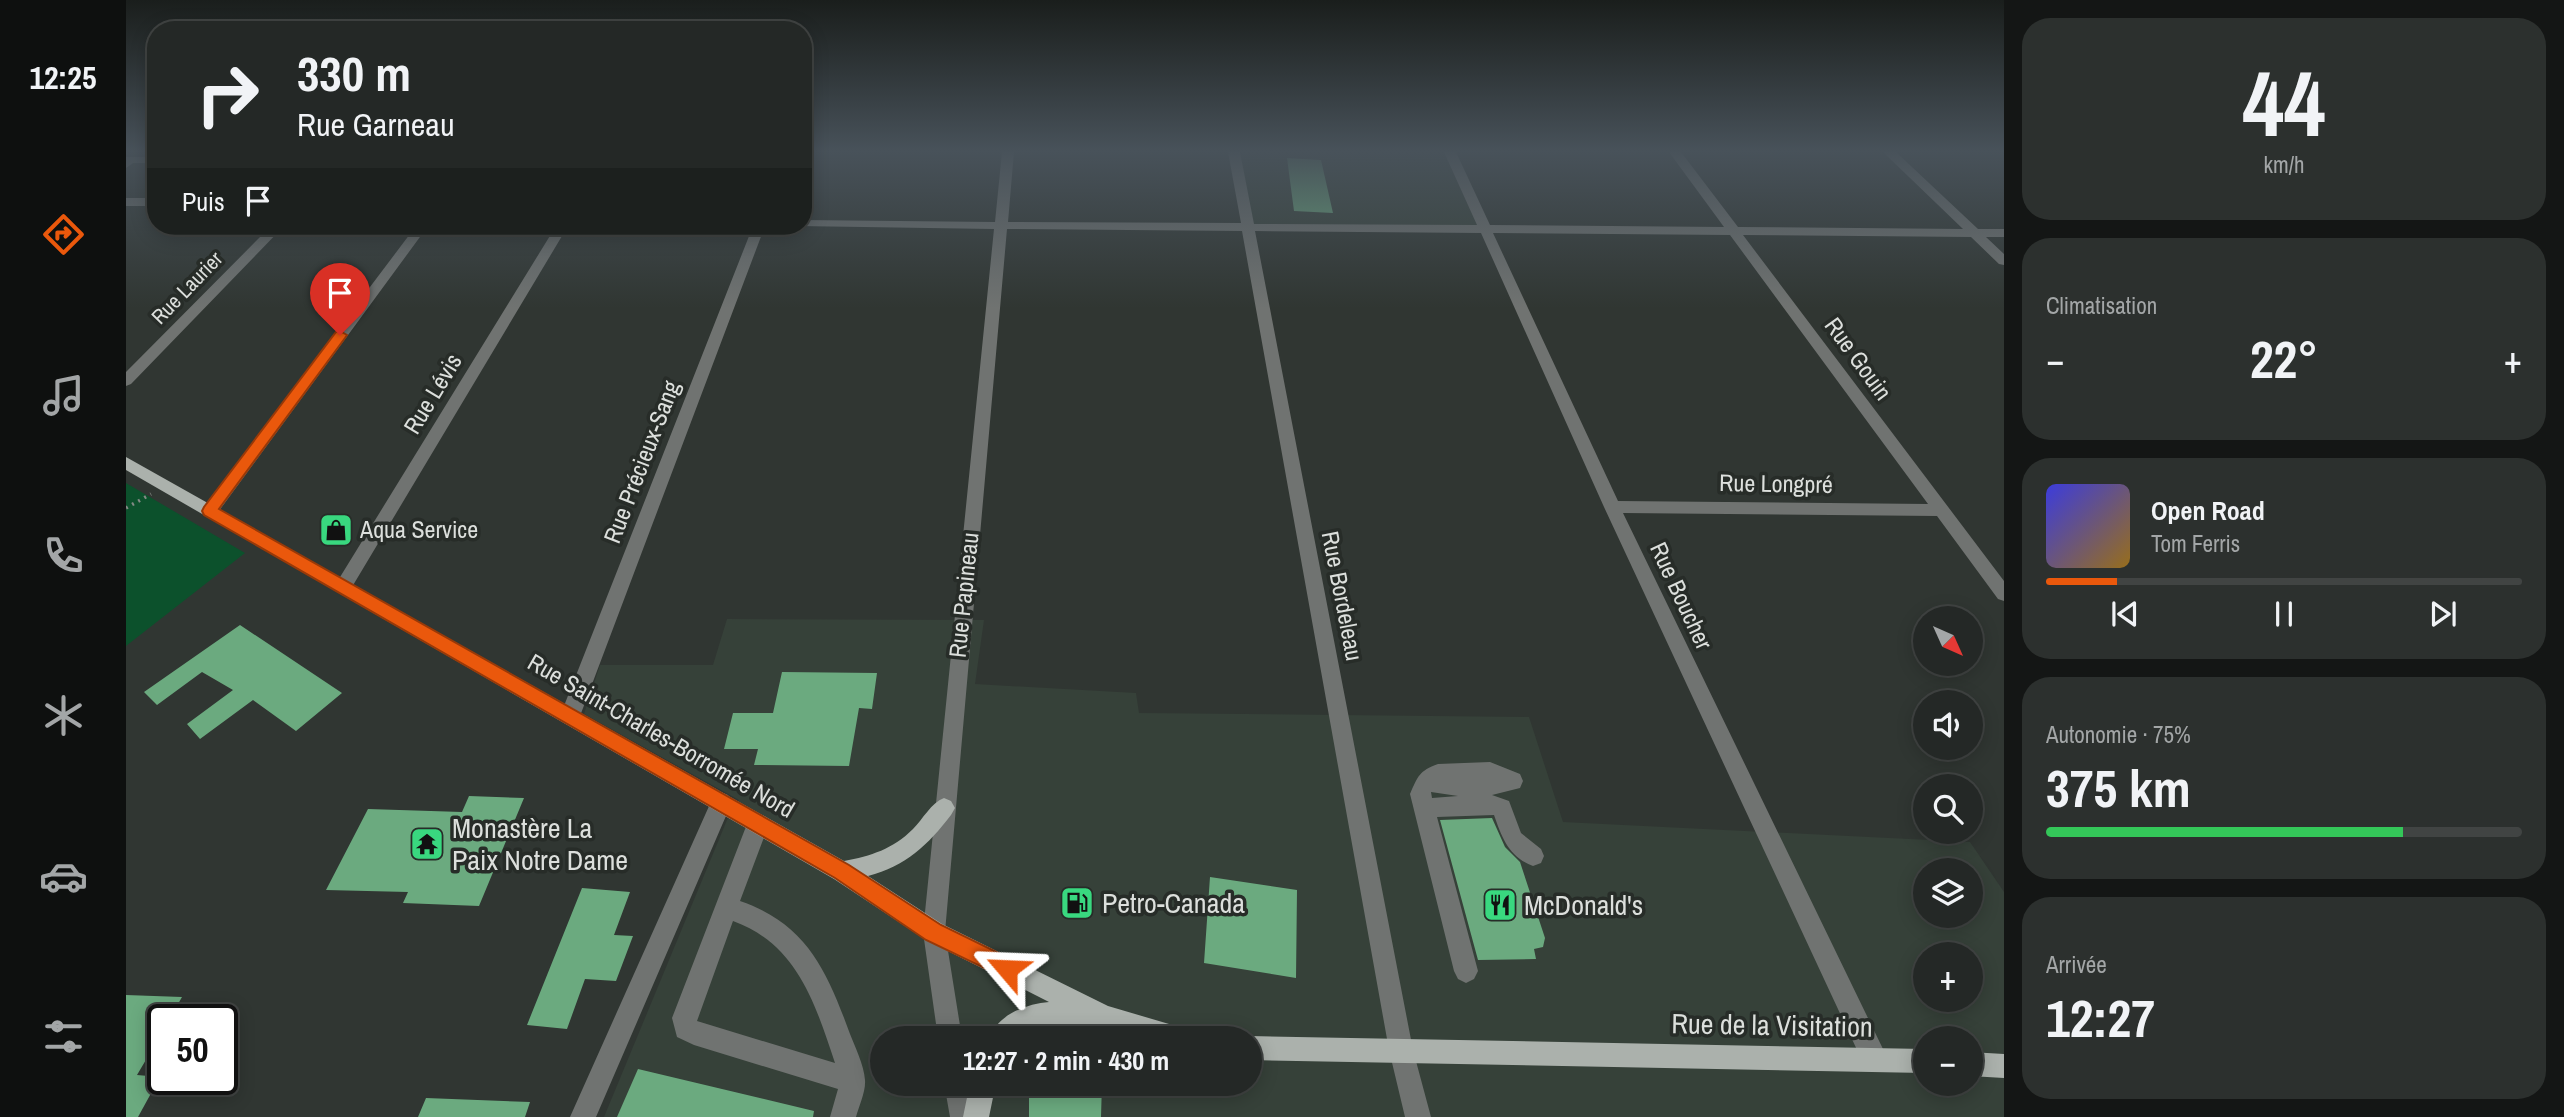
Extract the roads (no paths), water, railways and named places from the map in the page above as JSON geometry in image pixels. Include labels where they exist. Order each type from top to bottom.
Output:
[{"type":"main road","name":"Rue Saint-Charles-Borromée Nord","points":[[126,463],[842,872],[934,932],[1105,1017],[1136,1026]]},
{"type":"main road","points":[[842,872],[877,866],[906,851],[944,808]]},
{"type":"main road","points":[[1011,1026],[1044,1012],[1105,1017]]},
{"type":"main road","points":[[1262,1048],[1401,1049]]},
{"type":"main road","name":"Rue de la Visitation","points":[[1401,1049],[1913,1060]]},
{"type":"main road","points":[[1983,1065],[2004,1066]]},
{"type":"main road","points":[[976,1117],[980,1096]]},
{"type":"street","name":"Rue Papineau","points":[[948,1026],[934,932],[1003,204]]},
{"type":"street","name":"Rue Bordeleau","points":[[1244,204],[1401,1049],[1418,1117]]},
{"type":"street","name":"Rue Boucher","points":[[1474,204],[1612,507],[1874,1058]]},
{"type":"street","name":"Rue Gouin","points":[[1716,204],[2004,594]]},
{"type":"street","points":[[1945,204],[2004,261]]},
{"type":"street","points":[[812,224],[2004,233]]},
{"type":"street","name":"Rue Laurier","points":[[126,381],[269,235]]},
{"type":"street","points":[[209,511],[415,235]]},
{"type":"street","name":"Rue Lévis","points":[[343,587],[557,235]]},
{"type":"street","name":"Rue Précieux-Sang","points":[[570,716],[756,235]]},
{"type":"street","name":"Rue Longpré","points":[[1612,507],[1941,510]]},
{"type":"street","points":[[1466,971],[1420,794],[1428,778],[1438,773],[1490,771],[1513,781]]},
{"type":"street","points":[[583,1117],[721,802]]},
{"type":"street","points":[[1424,808],[1488,804],[1502,808],[1513,839],[1533,856]]},
{"type":"street","points":[[758,824],[684,1018],[686,1027],[694,1033],[853,1081]]},
{"type":"street","points":[[726,907],[770,925],[799,954],[829,1009],[853,1081],[843,1117]]},
{"type":"street","points":[[959,1096],[963,1117]]},
{"type":"place","name":"Aqua Service","points":[[336,530]]},
{"type":"place","name":"Monastère La Paix Notre Dame","points":[[427,844]]},
{"type":"place","name":"Petro-Canada","points":[[1077,903]]},
{"type":"place","name":"McDonald's","points":[[1500,905]]}]
